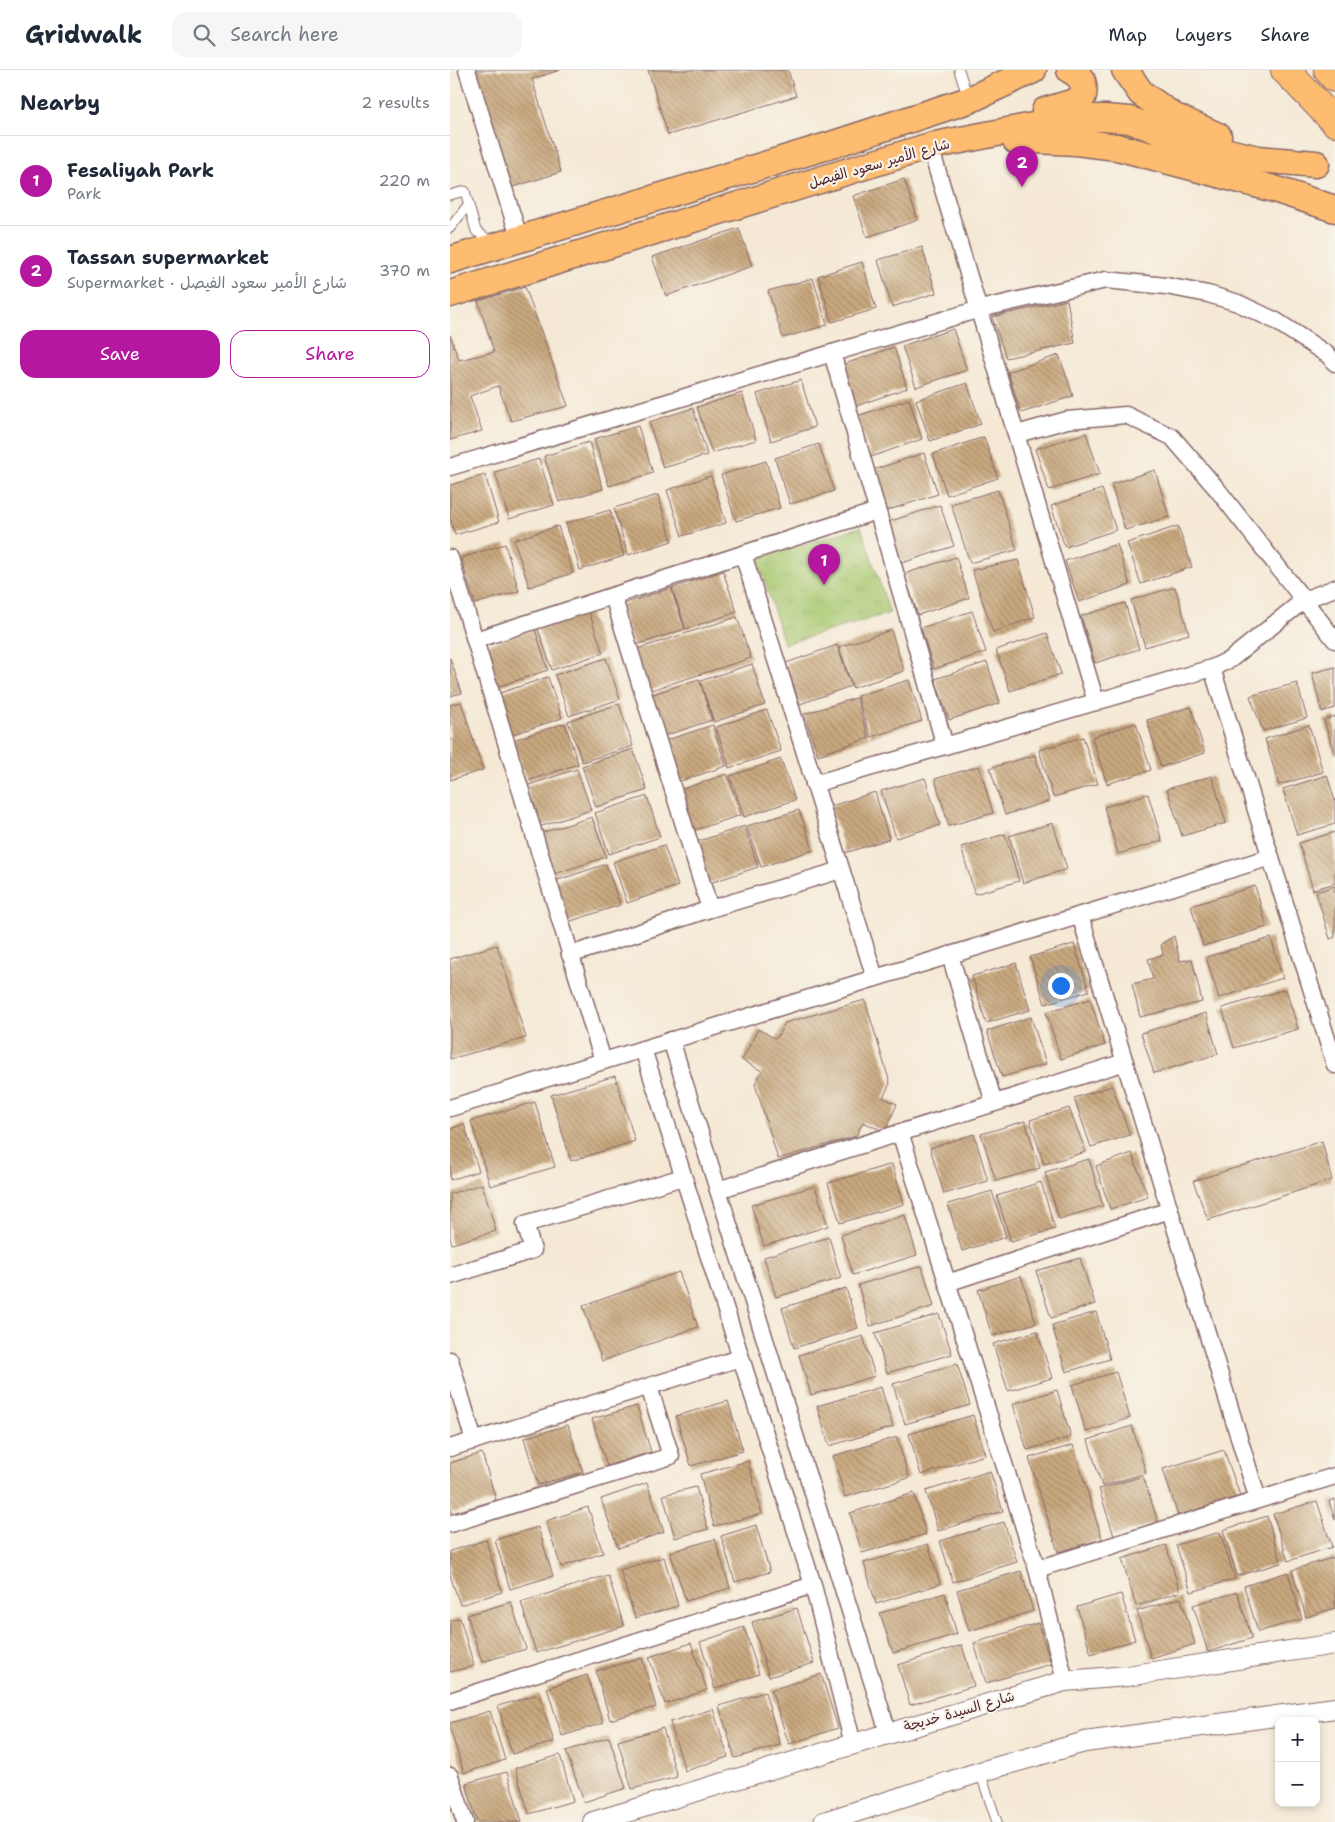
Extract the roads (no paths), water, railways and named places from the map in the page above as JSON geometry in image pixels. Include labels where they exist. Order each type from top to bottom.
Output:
[{"type":"highway","points":[[1285,70],[1335,122]]},
{"type":"highway","points":[[1328,70],[1335,78]]},
{"type":"main road","points":[[969,100],[1033,70]]},
{"type":"main road","points":[[450,260],[507,241],[832,145],[969,100],[1017,88],[1069,70],[1079,75],[1083,82],[1083,96],[1078,101],[930,146]]},
{"type":"main road","points":[[1125,70],[1141,93],[1173,116],[1241,147],[1325,165]]},
{"type":"main road","name":"شارع الأمير سعود الفيصل","points":[[450,294],[930,146],[1074,118],[1130,120],[1194,144],[1258,160],[1325,165]]},
{"type":"main road","points":[[930,146],[1034,140],[1076,142],[1117,147],[1274,189],[1335,209]]},
{"type":"street","points":[[467,70],[507,241]]},
{"type":"street","points":[[930,146],[1096,702]]},
{"type":"street","points":[[450,467],[980,309],[1106,280],[1166,286],[1208,294],[1238,303],[1276,321],[1328,355],[1335,362]]},
{"type":"street","points":[[832,353],[945,746]]},
{"type":"street","points":[[1017,434],[1067,420],[1126,415],[1172,437],[1217,489],[1335,640]]},
{"type":"street","points":[[475,640],[877,511]]},
{"type":"street","points":[[743,554],[875,978]]},
{"type":"street","points":[[450,558],[603,1061]]},
{"type":"street","points":[[814,784],[1212,668],[1231,659],[1304,600],[1335,588]]},
{"type":"street","points":[[613,596],[710,909]]},
{"type":"street","points":[[1212,668],[1335,1065]]},
{"type":"street","points":[[450,1108],[1270,857]]},
{"type":"street","points":[[570,955],[710,909],[841,870]]},
{"type":"street","points":[[1080,915],[1258,1500]]},
{"type":"street","points":[[950,955],[994,1103]]},
{"type":"street","points":[[671,1040],[888,1732]]},
{"type":"street","points":[[643,1049],[813,1586],[853,1744]]},
{"type":"street","points":[[718,1190],[1125,1062]]},
{"type":"street","points":[[900,1132],[1037,1569],[1065,1680]]},
{"type":"street","points":[[450,1276],[533,1250],[525,1224],[683,1178]]},
{"type":"street","points":[[947,1283],[1170,1210]]},
{"type":"street","points":[[450,1448],[740,1358]]},
{"type":"street","points":[[450,1360],[474,1441]]},
{"type":"street","points":[[450,1524],[671,1456],[649,1386]]},
{"type":"street","points":[[1037,1569],[1335,1476]]},
{"type":"street","points":[[450,1700],[813,1586]]},
{"type":"street","name":"شارع السيدة خديجة","points":[[593,1822],[1065,1680],[1127,1676],[1335,1644]]},
{"type":"street","points":[[824,1822],[859,1817],[980,1772],[1085,1742],[1335,1708]]},
{"type":"street","points":[[450,1776],[465,1822]]},
{"type":"lane","points":[[959,70],[969,100]]},
{"type":"lane","points":[[450,195],[465,191],[476,231],[507,241]]},
{"type":"lane","points":[[450,228],[468,205]]},
{"type":"lane","points":[[980,1772],[997,1822]]},
{"type":"place","name":"Tassan supermarket","points":[[1022,187]]},
{"type":"place","name":"Fesaliyah Park","points":[[824,585]]}]
